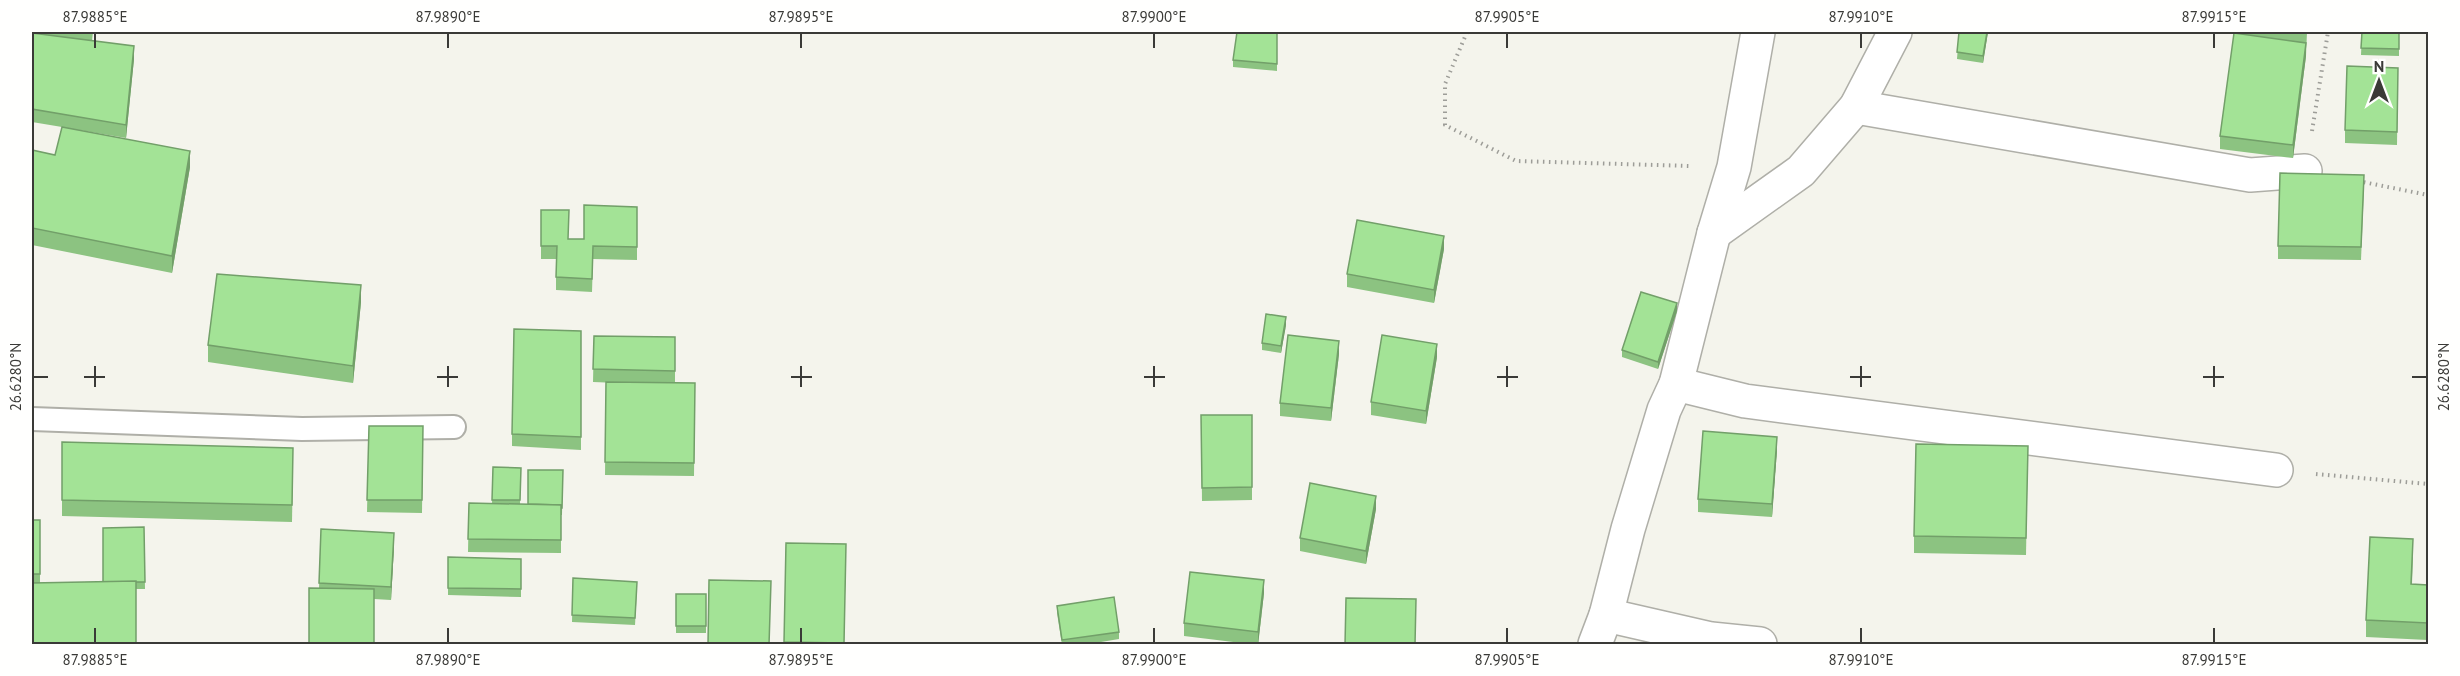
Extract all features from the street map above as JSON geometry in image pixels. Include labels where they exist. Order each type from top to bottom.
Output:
[{"type":"street","points":[[1758,32],[1734,167],[1714,234],[1676,384],[1664,410],[1600,630],[1760,645]]},
{"type":"street","points":[[1714,234],[1801,171],[1856,107],[1895,32]]},
{"type":"street","points":[[1856,107],[2250,175],[2305,171]]},
{"type":"street","points":[[1676,384],[1745,401],[2276,470]]},
{"type":"lane","points":[[32,419],[302,429],[454,427]]},
{"type":"path","points":[[1467,32],[1444,84],[1444,125],[1516,161],[1734,167]]},
{"type":"path","points":[[2328,32],[2305,171],[2428,195]]},
{"type":"path","points":[[2276,470],[2428,484]]},
{"type":"building","points":[[1237,32],[1277,32],[1277,64],[1233,60]]},
{"type":"building","points":[[1959,32],[1987,32],[1983,56],[1957,52]]},
{"type":"building","points":[[2362,32],[2399,32],[2399,49],[2361,48]]},
{"type":"building","points":[[32,33],[134,46],[126,125],[32,109]]},
{"type":"building","points":[[2234,33],[2306,43],[2293,145],[2220,136]]},
{"type":"building","points":[[2347,66],[2398,68],[2397,132],[2345,130]]},
{"type":"building","points":[[62,127],[190,151],[172,256],[32,228],[32,150],[55,155]]},
{"type":"building","points":[[2280,173],[2364,175],[2361,247],[2278,246]]},
{"type":"building","points":[[584,205],[637,207],[637,247],[593,246],[592,279],[556,277],[557,246],[541,246],[541,210],[569,210],[568,239],[584,239]]},
{"type":"building","points":[[1357,220],[1444,236],[1434,290],[1347,274]]},
{"type":"building","points":[[217,274],[361,285],[353,366],[208,345]]},
{"type":"building","points":[[1641,292],[1677,303],[1658,362],[1622,350]]},
{"type":"building","points":[[1266,314],[1286,317],[1281,346],[1262,343]]},
{"type":"building","points":[[514,329],[581,331],[581,437],[512,434]]},
{"type":"building","points":[[1288,335],[1339,341],[1331,408],[1280,403]]},
{"type":"building","points":[[1382,335],[1437,344],[1426,411],[1371,402]]},
{"type":"building","points":[[594,336],[675,337],[675,371],[593,369]]},
{"type":"building","points":[[606,382],[695,383],[694,463],[605,462]]},
{"type":"building","points":[[1201,415],[1252,415],[1252,487],[1202,488]]},
{"type":"building","points":[[369,426],[423,426],[422,500],[367,500]]},
{"type":"building","points":[[1703,431],[1777,437],[1772,504],[1698,499]]},
{"type":"building","points":[[62,442],[293,448],[292,505],[62,500]]},
{"type":"building","points":[[1916,444],[2028,446],[2026,538],[1914,536]]},
{"type":"building","points":[[493,467],[521,468],[520,500],[492,500]]},
{"type":"building","points":[[528,470],[563,470],[562,508],[561,505],[528,504]]},
{"type":"building","points":[[1310,483],[1376,496],[1366,551],[1300,538]]},
{"type":"building","points":[[469,503],[561,505],[561,540],[468,539]]},
{"type":"building","points":[[32,520],[40,520],[40,574],[32,574]]},
{"type":"building","points":[[144,527],[145,582],[103,582],[103,528]]},
{"type":"building","points":[[321,529],[394,533],[391,587],[319,583]]},
{"type":"building","points":[[2370,537],[2413,539],[2411,584],[2428,585],[2428,623],[2366,620]]},
{"type":"building","points":[[786,543],[846,544],[844,643],[784,642]]},
{"type":"building","points":[[448,557],[521,559],[521,589],[448,588]]},
{"type":"building","points":[[1190,572],[1264,580],[1258,632],[1184,623]]},
{"type":"building","points":[[573,578],[637,582],[635,618],[572,615]]},
{"type":"building","points":[[709,580],[771,581],[769,645],[708,645]]},
{"type":"building","points":[[136,581],[136,645],[32,645],[32,583]]},
{"type":"building","points":[[309,588],[374,589],[374,645],[309,645]]},
{"type":"building","points":[[676,594],[706,594],[706,626],[676,626]]},
{"type":"building","points":[[1114,597],[1119,632],[1062,640],[1057,606]]},
{"type":"building","points":[[1346,598],[1416,599],[1415,645],[1345,645]]}]
